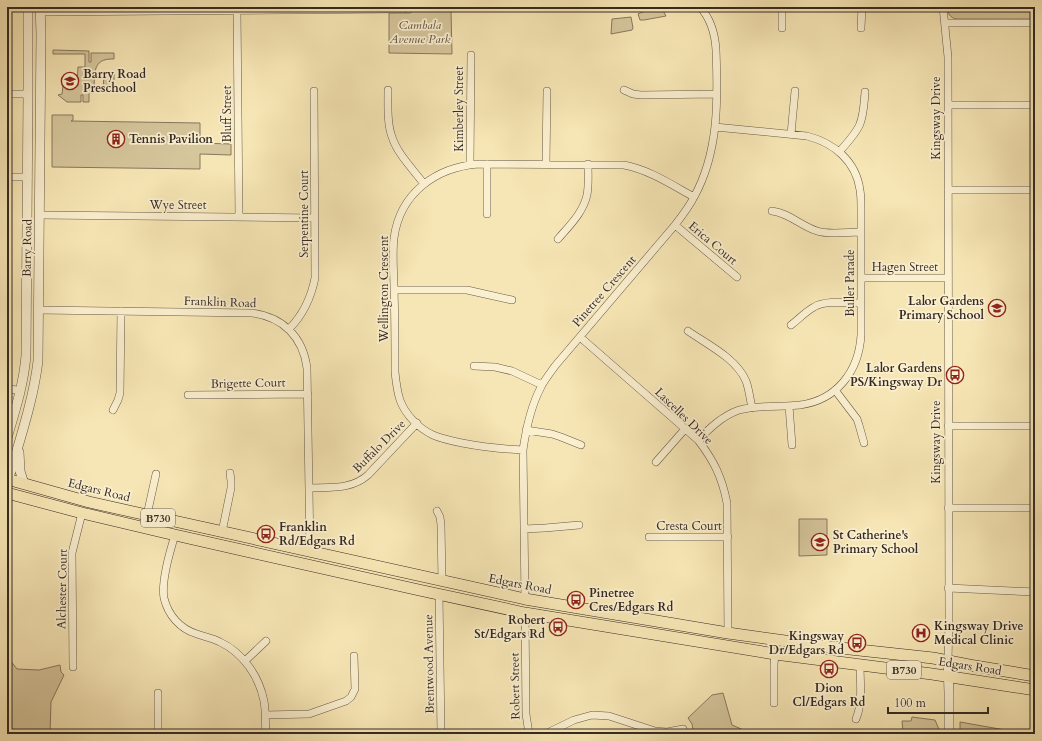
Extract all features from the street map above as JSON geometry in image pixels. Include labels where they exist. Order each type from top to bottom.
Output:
[{"type":"main road","name":"Edgars Road","points":[[7,481],[24,484],[147,516],[525,599],[728,633],[822,646],[933,658],[1035,676]]},
{"type":"main road","name":"Edgars Road","points":[[7,493],[82,513],[175,535],[526,613],[775,654],[949,676],[1035,690]]},
{"type":"main road","points":[[374,580],[377,566]]},
{"type":"main road","points":[[628,630],[629,617]]},
{"type":"main road","points":[[821,660],[822,646]]},
{"type":"street","points":[[28,10],[398,10],[409,7]]},
{"type":"street","name":"Pinetree Crescent","points":[[525,599],[523,450],[531,411],[542,386],[555,366],[675,225],[694,198],[712,152],[715,127],[717,65],[715,38],[713,28],[700,7]]},
{"type":"street","points":[[782,7],[782,28]]},
{"type":"street","points":[[861,28],[862,7]]},
{"type":"street","name":"Kingsway Drive","points":[[943,7],[948,57],[949,733]]},
{"type":"street","name":"Barry Road","points":[[7,481],[37,371],[40,215],[41,9]]},
{"type":"street","name":"Barry Road","points":[[7,438],[20,391],[25,366],[28,177],[28,10]]},
{"type":"street","name":"Bluff Street","points":[[237,10],[239,217]]},
{"type":"street","points":[[945,23],[1035,23]]},
{"type":"street","name":"Kimberley Street","points":[[470,164],[471,54]]},
{"type":"street","points":[[388,90],[391,136],[399,151],[424,184]]},
{"type":"street","points":[[624,90],[633,94],[641,95],[716,94]]},
{"type":"street","points":[[791,134],[795,90]]},
{"type":"street","name":"Serpentine Court","points":[[289,329],[306,308],[313,288],[316,269],[314,91]]},
{"type":"street","points":[[546,164],[547,91]]},
{"type":"street","points":[[839,152],[860,126],[864,112],[865,92]]},
{"type":"street","points":[[7,94],[28,94]]},
{"type":"street","points":[[948,105],[1035,105]]},
{"type":"street","name":"Buller Parade","points":[[698,440],[720,420],[740,410],[801,405],[827,396],[848,377],[853,369],[859,352],[862,336],[861,197],[859,183],[852,167],[839,152],[828,144],[815,138],[791,134],[715,127]]},
{"type":"street","name":"Wellington Crescent","points":[[523,450],[484,447],[441,438],[425,430],[416,423],[402,406],[397,390],[396,372],[394,249],[396,228],[407,203],[414,193],[435,175],[455,167],[470,164],[624,165],[652,174],[694,198]]},
{"type":"street","points":[[487,164],[487,214]]},
{"type":"street","points":[[558,239],[576,218],[584,205],[588,186],[588,164]]},
{"type":"street","points":[[7,177],[28,177]]},
{"type":"street","points":[[948,190],[1035,190]]},
{"type":"street","points":[[772,212],[782,213],[820,232],[861,232]]},
{"type":"street","name":"Wye Street","points":[[40,215],[315,218]]},
{"type":"street","name":"Erica Court","points":[[675,225],[737,277]]},
{"type":"street","name":"Hagen Street","points":[[861,278],[948,278]]},
{"type":"street","points":[[394,290],[467,290],[512,300]]},
{"type":"street","points":[[791,325],[817,305],[829,303],[861,303]]},
{"type":"street","points":[[26,310],[38,310]]},
{"type":"street","name":"Franklin Road","points":[[38,310],[252,313],[269,317],[278,321],[289,329],[301,346],[308,373],[310,552]]},
{"type":"street","points":[[113,410],[118,400],[120,389],[121,311]]},
{"type":"street","points":[[688,331],[727,357],[738,368],[748,386],[752,408]]},
{"type":"street","name":"Lascelles Drive","points":[[580,337],[698,440],[712,459],[721,479],[727,503],[728,633]]},
{"type":"street","points":[[474,366],[495,367],[512,371],[542,386]]},
{"type":"street","points":[[7,388],[20,391]]},
{"type":"street","points":[[835,390],[857,419],[864,444]]},
{"type":"street","name":"Brigette Court","points":[[188,395],[308,394]]},
{"type":"street","points":[[789,406],[792,445]]},
{"type":"street","name":"Buffalo Drive","points":[[309,488],[343,487],[359,482],[368,475],[416,423]]},
{"type":"street","points":[[948,426],[1035,426]]},
{"type":"street","points":[[656,462],[685,429]]},
{"type":"street","points":[[526,430],[561,436],[581,446]]},
{"type":"street","points":[[19,440],[20,471],[24,484]]},
{"type":"street","points":[[222,532],[231,488],[230,472]]},
{"type":"street","points":[[147,516],[156,474]]},
{"type":"street","points":[[948,508],[1035,508]]},
{"type":"street","points":[[437,511],[440,517],[441,525],[442,581]]},
{"type":"street","name":"Alchester Court","points":[[73,667],[72,553],[82,513]]},
{"type":"street","points":[[524,529],[579,525]]},
{"type":"street","points":[[175,535],[164,584],[164,597],[170,612],[177,622],[183,627],[196,634],[220,642],[235,651],[245,661],[252,670],[264,700],[266,734]]},
{"type":"street","name":"Cresta Court","points":[[649,537],[728,537]]},
{"type":"street","points":[[948,588],[1035,592]]},
{"type":"street","name":"Brentwood Avenue","points":[[439,594],[440,734]]},
{"type":"street","name":"Robert Street","points":[[526,613],[526,714],[529,734]]},
{"type":"street","points":[[245,661],[266,641]]},
{"type":"street","points":[[774,703],[775,654]]},
{"type":"street","points":[[265,715],[309,714],[346,701],[352,697],[354,689],[354,656]]},
{"type":"street","points":[[856,719],[860,701],[860,664]]},
{"type":"street","points":[[158,694],[158,730],[160,734]]},
{"type":"street","points":[[545,734],[574,720],[592,715],[609,716],[621,719],[655,731],[667,732],[683,729]]},
{"type":"green space","points":[[654,7],[661,7],[666,16],[640,20],[638,14]]},
{"type":"green space","points":[[950,7],[1035,7],[1035,19],[957,19],[952,18],[949,15],[948,11]]},
{"type":"green space","name":"Cambala Avenue Park","points":[[415,10],[451,10],[452,54],[389,53],[389,13],[410,13]]},
{"type":"green space","points":[[631,17],[632,30],[611,34],[612,19]]},
{"type":"green space","points":[[53,50],[89,51],[89,62],[91,62],[91,53],[114,53],[114,59],[101,61],[98,65],[95,74],[94,93],[89,93],[89,102],[83,102],[83,95],[81,95],[81,102],[67,102],[58,95],[62,94],[63,85],[77,85],[78,67],[85,67],[85,54],[53,54]]},
{"type":"green space","points":[[104,73],[114,73],[114,92],[103,92]]},
{"type":"green space","points":[[52,115],[73,115],[73,120],[71,121],[200,123],[200,143],[231,144],[231,155],[200,154],[200,169],[52,167]]},
{"type":"green space","points":[[799,519],[827,519],[827,555],[799,556]]},
{"type":"green space","points":[[9,659],[17,669],[39,670],[60,665],[61,672],[64,675],[51,702],[50,734],[10,734],[10,696],[7,688],[7,660]]},
{"type":"green space","points":[[723,693],[732,725],[753,734],[691,734],[693,730],[692,724],[688,718],[712,695]]},
{"type":"green space","points":[[912,717],[935,720],[941,734],[899,734],[903,732],[902,721],[911,721]]},
{"type":"green space","points":[[960,722],[1022,733],[1025,734],[960,734]]},
{"type":"place","name":"Barry Road Preschool","points":[[70,81]]},
{"type":"place","name":"Tennis Pavilion","points":[[116,139]]},
{"type":"place","name":"Lalor Gardens Primary School","points":[[997,308]]},
{"type":"place","name":"Lalor Gardens PS/Kingsway Dr","points":[[955,375]]},
{"type":"place","name":"Franklin Rd/Edgars Rd","points":[[266,534]]},
{"type":"place","name":"St Catherine's Primary School","points":[[820,542]]},
{"type":"place","name":"Pinetree Cres/Edgars Rd","points":[[576,600]]},
{"type":"place","name":"Robert St/Edgars Rd","points":[[558,627]]},
{"type":"place","name":"Kingsway Drive Medical Clinic","points":[[921,633]]},
{"type":"place","name":"Kingsway Dr/Edgars Rd","points":[[857,643]]},
{"type":"place","name":"Dion Cl/Edgars Rd","points":[[829,669]]}]
